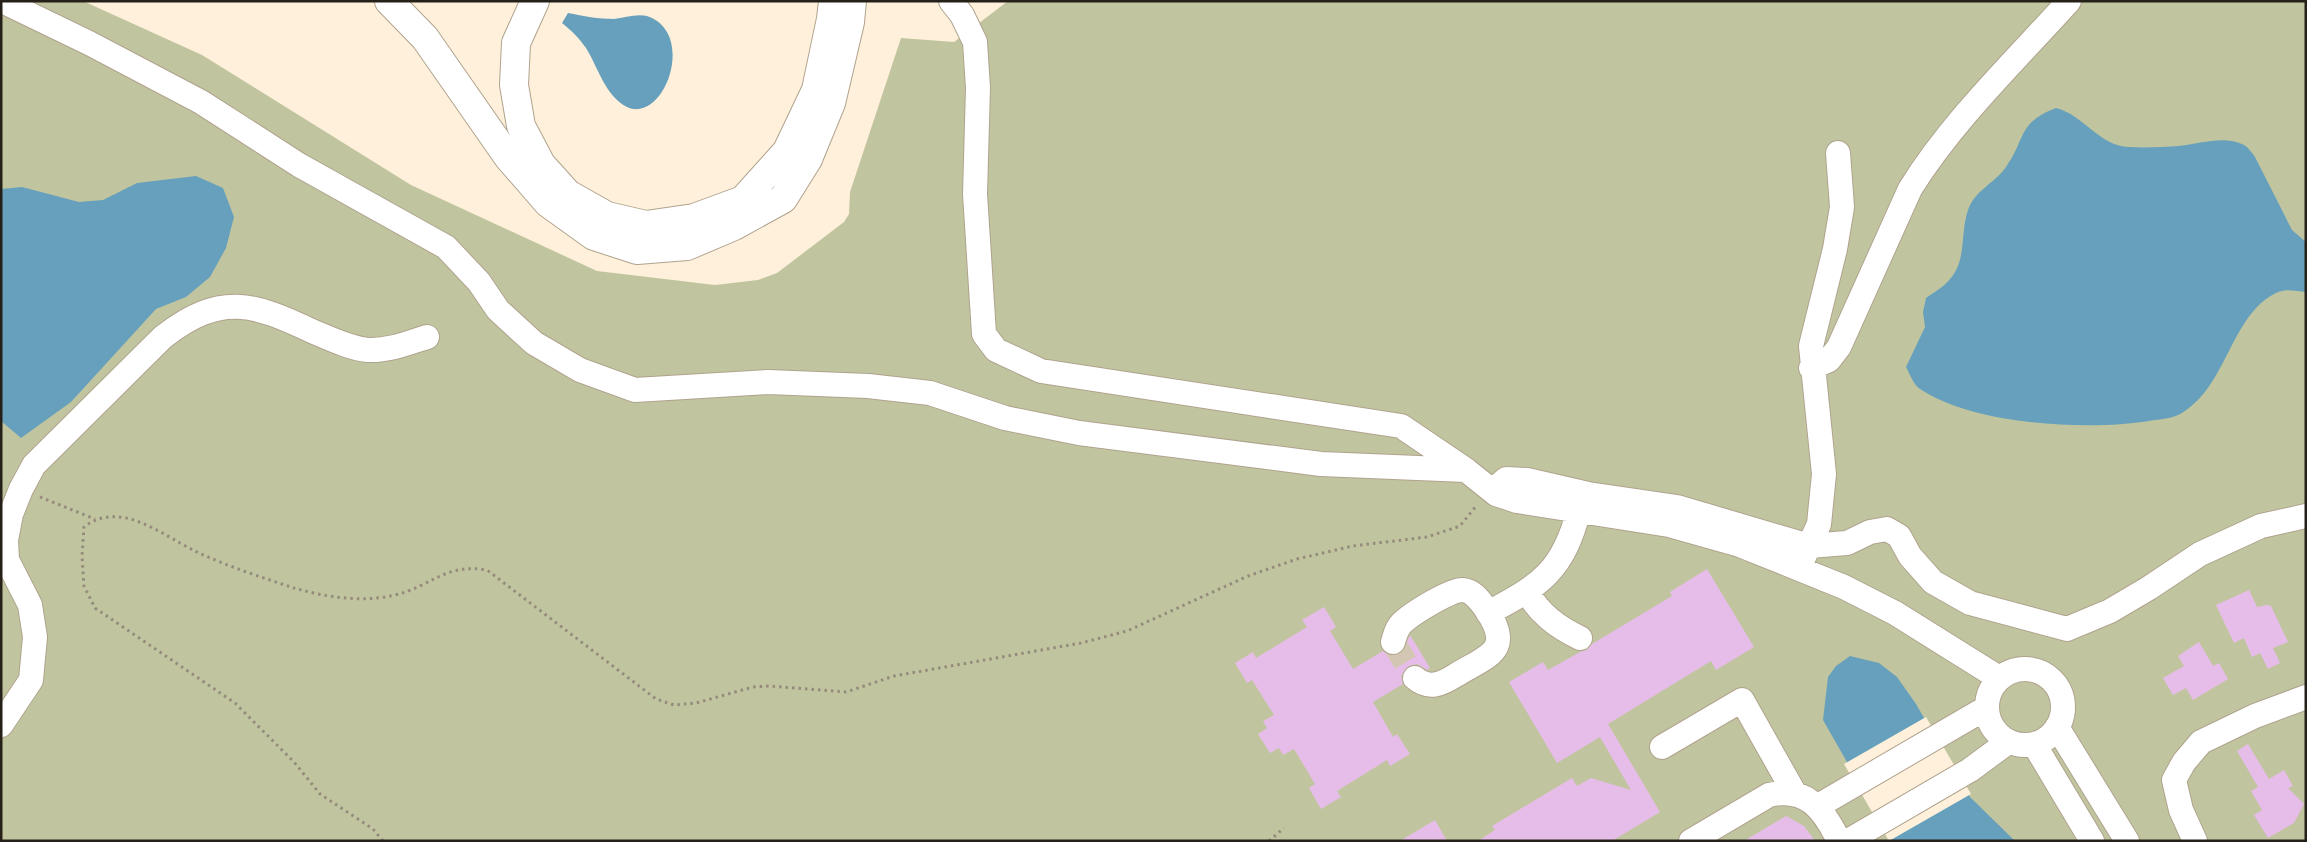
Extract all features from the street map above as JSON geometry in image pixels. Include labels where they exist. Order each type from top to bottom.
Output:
[{"type":"highway","points":[[389,1],[425,38],[508,157],[548,203],[594,236],[637,250],[687,246],[734,226],[783,200],[816,90],[831,19],[832,1]]},
{"type":"highway","points":[[535,1],[516,43],[515,94],[521,126],[536,156],[568,194],[607,216],[646,226],[694,218],[742,200],[798,155],[831,103],[850,22],[852,1]]},
{"type":"street","points":[[2,1],[201,102],[298,165],[446,247],[479,282],[498,310],[534,343],[580,370],[635,390],[768,382],[868,386],[930,393],[1005,418],[1078,433],[1321,464],[1466,470]]},
{"type":"street","points":[[951,1],[962,15],[975,42],[978,88],[975,203],[984,334],[996,350],[1041,371],[1401,426],[1466,470],[1492,491],[1517,501],[1677,527],[1740,545],[1844,587],[1895,613],[1999,678]]},
{"type":"street","points":[[1811,368],[1829,360],[1839,347],[1910,190],[1943,140],[2069,1]]},
{"type":"street","points":[[1798,569],[1819,524],[1824,474],[1820,422],[1811,368],[1811,346],[1835,249],[1842,207],[1838,153]]},
{"type":"street","points":[[1,725],[31,680],[35,637],[30,605],[7,560],[6,540],[11,514],[21,489],[34,465],[163,337],[180,324],[211,310],[238,305],[271,312],[339,343],[367,350],[394,348],[427,337]]},
{"type":"street","points":[[1492,491],[1506,479],[1527,480],[1588,494],[1677,507],[1809,546],[1847,543],[1870,532],[1887,529],[1899,536],[1910,556],[1933,582],[1970,603],[2068,629],[2110,610],[2149,588],[2200,554],[2261,526],[2306,516]]},
{"type":"street","points":[[1488,613],[1527,592],[1558,563],[1572,537],[1579,510]]},
{"type":"street","points":[[1393,642],[1402,622],[1451,592],[1462,590],[1470,592],[1477,597],[1498,627],[1498,645],[1492,653],[1445,682],[1433,686],[1423,685],[1415,678]]},
{"type":"street","points":[[1527,592],[1547,618],[1563,630],[1580,638]]},
{"type":"street","points":[[2031,669],[2045,674],[2056,684],[2062,698],[2062,713],[2057,727],[2047,738],[2034,744],[2021,745],[2008,742],[1993,728],[1986,708],[1988,696],[1999,678],[2016,670],[2031,669]]},
{"type":"street","points":[[2195,841],[2181,810],[2174,780],[2184,762],[2201,742],[2255,716],[2306,697]]},
{"type":"street","points":[[1662,748],[1742,700],[1795,794]]},
{"type":"street","points":[[1818,806],[1986,708]]},
{"type":"street","points":[[2057,727],[2127,841]]},
{"type":"street","points":[[1848,841],[1970,770],[2008,742]]},
{"type":"street","points":[[2034,744],[2092,841]]},
{"type":"street","points":[[1700,838],[1769,795],[1781,792],[1795,794],[1818,806],[1839,841]]},
{"type":"path","points":[[21,489],[95,519],[111,517],[140,522],[195,551],[294,588],[357,599],[394,596],[425,584],[452,570],[469,567],[487,570],[656,699],[674,705],[696,703],[753,687],[770,686],[846,692],[894,676],[1082,642],[1109,635],[1127,630],[1248,576],[1296,559],[1353,546],[1427,537],[1460,526],[1492,491]]},
{"type":"path","points":[[95,519],[84,528],[82,556],[84,586],[95,608],[235,703],[294,762],[320,794],[373,830],[383,841]]},
{"type":"path","points":[[1269,841],[1284,828]]},
{"type":"green space","points":[[1,1],[83,1],[202,55],[411,185],[597,271],[715,285],[758,280],[777,273],[844,222],[849,214],[850,192],[901,38],[954,42],[1008,1],[2306,1],[2306,841],[1,841]]},
{"type":"water","points":[[568,13],[608,19],[643,15],[652,18],[665,29],[671,43],[672,60],[669,77],[662,92],[652,103],[640,109],[627,107],[613,96],[586,48],[562,23]]},
{"type":"water","points":[[2056,108],[2075,117],[2100,136],[2118,145],[2161,147],[2220,140],[2244,145],[2255,157],[2292,230],[2306,242],[2306,292],[2279,291],[2261,304],[2248,318],[2238,334],[2210,386],[2197,401],[2178,415],[2149,421],[2095,425],[2064,425],[2000,418],[1970,411],[1943,401],[1920,389],[1906,367],[1925,327],[1923,312],[1926,298],[1948,282],[1959,263],[1966,219],[1971,203],[2006,167],[2028,126],[2043,114]]},
{"type":"water","points":[[196,176],[223,188],[234,217],[226,248],[210,277],[186,297],[156,309],[71,402],[21,438],[1,421],[1,189],[22,187],[79,202],[103,200],[137,183]]},
{"type":"water","points":[[1850,656],[1879,663],[1897,677],[1916,704],[1970,797],[2015,841],[1892,841],[1823,720],[1828,677],[1836,666]]},
{"type":"pier","points":[[1926,717],[1971,794],[1889,841],[1844,764]]},
{"type":"building","points":[[1707,569],[1754,647],[1716,670],[1711,661],[1608,724],[1660,812],[1612,841],[1478,841],[1495,830],[1492,826],[1572,778],[1577,786],[1591,778],[1631,790],[1600,737],[1557,763],[1509,682],[1543,662],[1548,670],[1587,650],[1592,644],[1672,596],[1670,592]]},
{"type":"building","points":[[2249,590],[2257,607],[2271,606],[2288,642],[2273,648],[2280,663],[2268,669],[2260,653],[2252,657],[2244,638],[2234,643],[2216,605]]},
{"type":"building","points":[[1324,607],[1336,627],[1330,631],[1353,669],[1383,651],[1390,655],[1402,652],[1410,635],[1430,668],[1427,670],[1417,664],[1409,666],[1401,676],[1403,684],[1373,702],[1393,737],[1397,734],[1410,754],[1390,766],[1387,760],[1337,791],[1341,797],[1321,809],[1309,788],[1315,784],[1294,749],[1283,755],[1279,748],[1270,753],[1258,734],[1267,728],[1263,721],[1274,715],[1252,680],[1247,683],[1235,663],[1253,652],[1256,658],[1307,627],[1302,620]]},
{"type":"building","points":[[2199,642],[2213,666],[2219,663],[2228,679],[2193,700],[2186,688],[2173,695],[2163,678],[2184,666],[2178,656]]},
{"type":"building","points":[[2248,744],[2269,779],[2284,770],[2293,786],[2288,788],[2304,804],[2294,823],[2268,838],[2254,815],[2262,810],[2251,791],[2258,787],[2237,751]]},
{"type":"building","points":[[1786,816],[1804,826],[1815,841],[1744,841]]},
{"type":"building","points":[[1435,820],[1447,841],[1400,841]]},
{"type":"tunnel","points":[[1393,642],[1415,678]]}]
